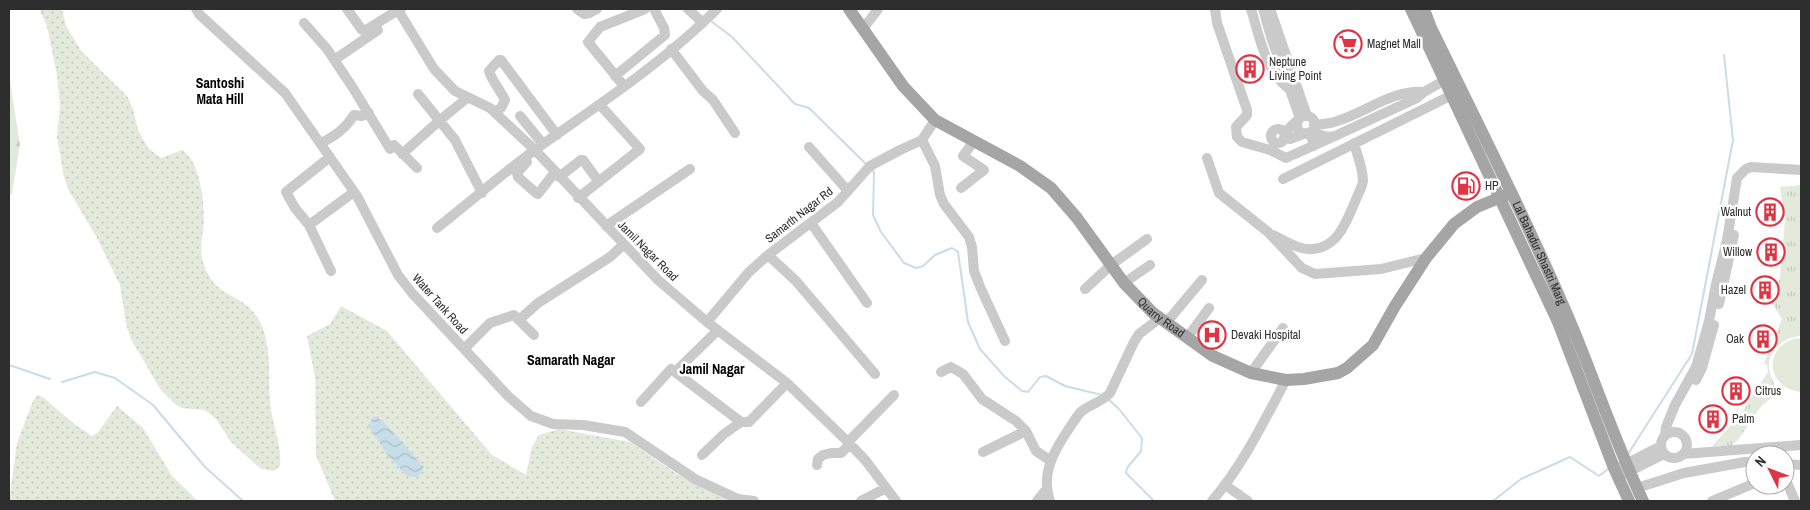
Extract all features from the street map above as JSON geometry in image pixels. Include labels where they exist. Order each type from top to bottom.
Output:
[{"type":"main road","name":"Lal Bahadur Shastri Marg","points":[[1411,9],[1452,95],[1506,195]]},
{"type":"main road","name":"Lal Bahadur Shastri Marg","points":[[1424,9],[1506,195],[1620,466],[1629,501]]},
{"type":"main road","name":"Quarry Road","points":[[853,10],[863,29],[903,86],[935,120],[1020,166],[1051,188],[1077,218],[1124,283],[1163,321],[1213,356],[1251,373],[1286,380],[1338,373],[1347,368],[1373,345],[1395,306],[1426,258],[1454,224],[1477,207],[1506,195]]},
{"type":"main road","name":"Lal Bahadur Shastri Marg","points":[[1620,466],[1643,501]]},
{"type":"street","points":[[347,9],[362,30],[393,11]]},
{"type":"street","points":[[577,9],[584,14],[597,9]]},
{"type":"street","points":[[624,86],[588,42],[600,27],[646,9]]},
{"type":"street","points":[[615,76],[665,35],[664,28],[654,9]]},
{"type":"street","points":[[688,9],[702,22]]},
{"type":"street","points":[[437,228],[559,133],[600,105],[672,49],[717,9]]},
{"type":"street","points":[[863,29],[878,9]]},
{"type":"street","points":[[1215,9],[1217,23],[1247,110],[1247,115],[1236,127],[1236,137],[1242,142],[1270,150],[1286,158],[1417,98],[1445,80]]},
{"type":"street","points":[[1251,9],[1270,37],[1304,117]]},
{"type":"street","points":[[1263,9],[1270,37],[1289,89],[1304,117],[1314,121],[1310,130],[1314,146]]},
{"type":"street","points":[[1270,9],[1270,37]]},
{"type":"street","name":"Water Tank Road","points":[[199,10],[285,93],[354,192],[398,275],[412,293],[508,396],[531,416],[552,424],[583,425],[625,432],[695,479],[738,500],[754,501]]},
{"type":"street","name":"Jamil Nagar Road","points":[[393,11],[434,69],[455,91],[490,108],[538,149],[578,198],[658,280],[707,322],[787,383],[849,443],[896,501]]},
{"type":"street","points":[[304,23],[327,49],[390,149],[394,145],[417,168]]},
{"type":"street","points":[[334,60],[379,30]]},
{"type":"street","points":[[672,49],[703,91],[713,100],[735,133]]},
{"type":"street","points":[[495,112],[501,108],[504,100],[489,71],[501,60],[559,133]]},
{"type":"street","points":[[507,62],[559,133]]},
{"type":"street","points":[[1284,135],[1290,139],[1405,94],[1414,91],[1424,92]]},
{"type":"street","points":[[418,94],[455,140],[482,193]]},
{"type":"street","points":[[1283,179],[1452,95]]},
{"type":"street","points":[[402,154],[438,121],[467,98]]},
{"type":"street","points":[[578,198],[593,180],[640,149],[600,105]]},
{"type":"street","points":[[321,143],[339,134],[354,116],[369,113]]},
{"type":"street","points":[[520,116],[538,149]]},
{"type":"street","points":[[1304,117],[1297,122],[1299,130],[1310,130],[1328,137],[1335,136]]},
{"type":"street","points":[[1268,139],[1278,142],[1304,117]]},
{"type":"street","points":[[935,120],[922,140],[935,166],[940,195],[944,204],[968,237],[972,248],[974,271],[1005,341]]},
{"type":"street","name":"Samarth Nagar Rd","points":[[707,322],[749,272],[768,255],[838,202],[869,167],[922,140]]},
{"type":"street","points":[[961,188],[984,170],[963,156],[974,141]]},
{"type":"street","points":[[1268,232],[1299,247],[1312,250],[1325,246],[1336,239],[1346,224],[1363,183],[1354,143]]},
{"type":"street","points":[[809,147],[848,191]]},
{"type":"street","points":[[538,149],[516,174],[538,194],[557,174],[581,160],[583,160],[593,180]]},
{"type":"street","points":[[330,157],[286,192],[295,208],[309,225],[331,271]]},
{"type":"street","points":[[1207,158],[1219,193],[1268,232],[1302,268],[1315,274],[1381,269],[1426,258]]},
{"type":"street","points":[[1667,434],[1666,427],[1675,404],[1696,367],[1709,321],[1716,284],[1728,247],[1737,178],[1746,169],[1758,167],[1801,170]]},
{"type":"street","points":[[606,226],[690,170]]},
{"type":"street","points":[[309,225],[354,192]]},
{"type":"street","points":[[811,223],[867,303]]},
{"type":"street","points":[[1085,289],[1111,265],[1147,239]]},
{"type":"street","points":[[519,320],[538,303],[610,256],[623,245]]},
{"type":"street","points":[[768,255],[796,281],[875,374]]},
{"type":"street","points":[[1124,283],[1150,265]]},
{"type":"street","points":[[1050,501],[1046,490],[1047,472],[1059,442],[1081,412],[1108,396],[1139,334],[1163,321],[1202,280]]},
{"type":"street","points":[[1187,338],[1209,308]]},
{"type":"street","points":[[464,349],[490,323],[514,315],[534,335]]},
{"type":"street","points":[[1251,373],[1283,328]]},
{"type":"street","points":[[675,372],[718,330]]},
{"type":"street","points":[[941,372],[951,367],[963,374],[982,399],[1016,420],[1026,431],[1036,451],[1051,461]]},
{"type":"street","points":[[641,402],[671,369],[741,422]]},
{"type":"street","points":[[1212,501],[1225,485],[1256,437],[1286,380]]},
{"type":"street","points":[[702,455],[724,434],[741,422],[749,422],[787,383]]},
{"type":"street","points":[[817,465],[818,459],[823,455],[841,453],[894,395]]},
{"type":"street","points":[[983,452],[1026,431]]},
{"type":"street","points":[[1662,450],[1663,438],[1667,434],[1678,433],[1685,438],[1687,447],[1683,454]]},
{"type":"street","points":[[1662,450],[1671,458],[1679,457],[1683,454],[1801,445]]},
{"type":"street","points":[[1620,466],[1662,450]]},
{"type":"street","points":[[1636,488],[1684,474],[1745,462]]},
{"type":"street","points":[[1225,485],[1248,501]]},
{"type":"street","points":[[1712,501],[1745,487]]},
{"type":"street","points":[[861,501],[886,488]]},
{"type":"street","points":[[1037,501],[1046,490]]},
{"type":"green space","points":[[39,9],[62,9],[66,26],[82,52],[127,96],[133,109],[138,130],[148,148],[161,158],[182,150],[193,163],[202,192],[204,220],[201,252],[208,274],[221,289],[250,309],[257,317],[266,338],[271,410],[279,445],[280,459],[280,466],[274,471],[261,469],[231,442],[216,419],[210,414],[204,410],[182,408],[176,405],[160,389],[131,339],[126,324],[120,285],[96,236],[69,191],[64,177],[57,137],[60,105],[57,75],[47,26]]},
{"type":"green space","points":[[9,75],[20,145],[12,193],[9,197]]},
{"type":"green space","points":[[1801,185],[1801,336],[1789,339],[1778,345],[1771,355],[1769,368],[1776,395],[1762,405],[1738,440],[1731,446],[1712,446],[1741,414],[1768,372],[1767,365],[1764,363],[1782,319],[1774,306],[1780,276],[1785,220],[1780,187]]},
{"type":"green space","points":[[341,306],[387,331],[492,455],[526,475],[532,447],[539,435],[559,429],[630,442],[677,474],[731,501],[335,501],[316,455],[315,377],[307,336],[330,324]]},
{"type":"green space","points":[[1797,338],[1801,339],[1801,392],[1789,389],[1780,383],[1775,375],[1773,366],[1778,349],[1786,342]]},
{"type":"green space","points":[[38,395],[92,436],[98,432],[117,406],[143,428],[172,476],[198,501],[9,501],[17,443],[33,401]]},
{"type":"water","points":[[374,416],[383,421],[424,467],[418,477],[407,476],[386,453],[368,425]]},
{"type":"waterway","points":[[711,21],[732,37],[795,104],[809,108],[866,164]]},
{"type":"waterway","points":[[1628,454],[1692,354],[1733,140],[1724,55]]},
{"type":"waterway","points":[[871,169],[874,172],[873,215],[881,232],[904,263],[916,268],[923,266],[935,255],[952,248],[958,252],[968,322],[980,349],[1004,376],[1022,391],[1028,392],[1040,377],[1046,376],[1065,386],[1102,395]]},
{"type":"waterway","points":[[9,365],[50,379]]},
{"type":"waterway","points":[[62,382],[95,372],[115,378],[153,405],[205,467],[243,501]]},
{"type":"waterway","points":[[1108,399],[1119,409],[1142,438],[1141,451],[1127,468],[1126,473],[1154,501]]},
{"type":"waterway","points":[[1493,501],[1521,479],[1570,457],[1599,476],[1608,469]]},
{"type":"place","name":"Magnet Mall","points":[[1348,44]]},
{"type":"place","name":"Neptune Living Point","points":[[1250,69]]},
{"type":"place","name":"HP","points":[[1466,186]]},
{"type":"place","name":"Walnut","points":[[1770,212]]},
{"type":"place","name":"Willow","points":[[1771,252]]},
{"type":"place","name":"Hazel","points":[[1765,290]]},
{"type":"place","name":"Devaki Hospital","points":[[1212,335]]},
{"type":"place","name":"Oak","points":[[1763,339]]},
{"type":"place","name":"Citrus","points":[[1736,391]]},
{"type":"place","name":"Palm","points":[[1713,419]]},
{"type":"district","name":"Santoshi Mata Hill","points":[[220,92]]},
{"type":"district","name":"Samarath Nagar","points":[[571,360]]},
{"type":"district","name":"Jamil Nagar","points":[[712,369]]}]
